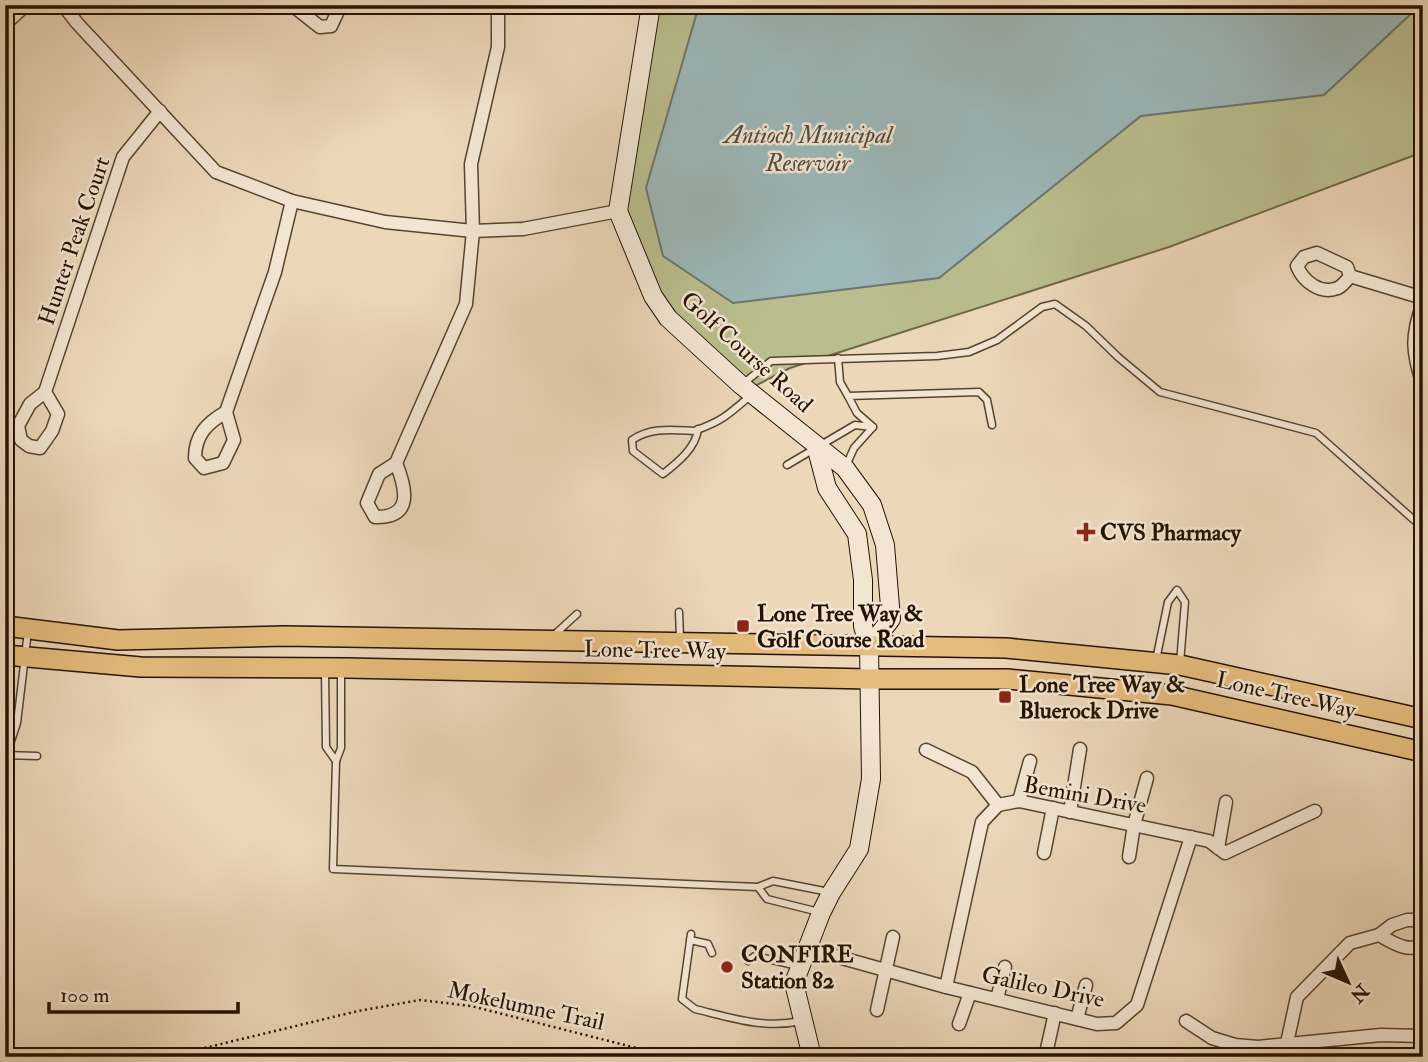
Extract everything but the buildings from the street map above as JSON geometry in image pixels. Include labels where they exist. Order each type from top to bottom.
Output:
[{"type":"main road","name":"Lone Tree Way","points":[[5,627],[118,640],[285,636],[1006,648],[1180,665],[1423,719]]},
{"type":"main road","name":"Lone Tree Way","points":[[15,656],[141,667],[1007,679],[1171,695],[1423,752]]},
{"type":"street","points":[[5,24],[26,5]]},
{"type":"street","points":[[63,5],[216,172],[292,201],[385,222],[473,231],[523,229],[618,211],[651,5]]},
{"type":"street","points":[[292,5],[320,27],[331,26],[338,12],[332,5]]},
{"type":"street","points":[[396,463],[466,304],[473,231],[471,164],[498,47],[498,5]]},
{"type":"street","name":"Hunter Peak Court","points":[[45,393],[123,157],[160,111]]},
{"type":"street","points":[[226,412],[275,272],[292,201]]},
{"type":"street","name":"Golf Course Road","points":[[618,211],[653,296],[668,318],[747,390],[845,468],[872,505],[885,545],[891,619],[869,647]]},
{"type":"street","points":[[1350,276],[1423,300],[1414,327],[1413,356],[1423,385]]},
{"type":"street","name":"Golf Course Road","points":[[816,446],[827,488],[857,534],[863,580],[863,625],[869,647]]},
{"type":"street","points":[[812,1057],[794,983],[821,913],[859,849],[871,779],[869,647]]},
{"type":"street","points":[[1070,812],[1080,749]]},
{"type":"street","points":[[926,750],[972,772],[998,804]]},
{"type":"street","points":[[1019,801],[1030,761]]},
{"type":"street","points":[[1129,858],[1134,825],[1147,778]]},
{"type":"street","name":"Bemini Drive","points":[[946,987],[982,822],[998,804],[1019,801],[1053,808],[1209,841],[1222,851]]},
{"type":"street","points":[[1226,802],[1222,851],[1315,811]]},
{"type":"street","points":[[1044,853],[1053,808]]},
{"type":"street","name":"Galileo Drive","points":[[806,948],[946,987],[1097,1024],[1116,1023],[1137,1005],[1191,837]]},
{"type":"street","points":[[1287,1043],[1297,997],[1350,943],[1379,935],[1392,925],[1407,920],[1423,920]]},
{"type":"street","points":[[1379,935],[1400,946],[1418,948],[1423,944]]},
{"type":"street","points":[[877,1010],[893,937]]},
{"type":"street","points":[[997,999],[1005,967]]},
{"type":"street","points":[[1077,1018],[1086,985]]},
{"type":"street","points":[[959,1024],[970,993]]},
{"type":"street","points":[[1047,1049],[1055,1013]]},
{"type":"street","points":[[1186,1021],[1212,1038],[1235,1045],[1258,1047],[1381,1035],[1423,1036]]},
{"type":"lane","points":[[698,429],[698,437],[686,454],[663,474],[634,451],[632,445],[632,440],[641,434],[658,430],[698,429],[720,422],[771,361],[937,356],[969,352],[996,340],[1042,307],[1055,304],[1086,326],[1118,358],[1160,392],[1316,433],[1423,527]]},
{"type":"lane","points":[[838,358],[840,382],[856,413],[873,427]]},
{"type":"lane","points":[[848,396],[979,392],[987,400],[992,425]]},
{"type":"lane","points":[[787,465],[855,425],[873,427]]},
{"type":"lane","points":[[845,468],[854,448],[873,427]]},
{"type":"lane","points":[[1156,663],[1168,602],[1177,590],[1185,602],[1180,665]]},
{"type":"lane","points":[[679,612],[680,643]]},
{"type":"lane","points":[[548,641],[578,614]]},
{"type":"lane","points":[[29,629],[15,656],[17,723],[6,755],[37,756]]},
{"type":"lane","points":[[333,668],[326,747],[336,761]]},
{"type":"lane","points":[[333,668],[341,748],[336,761],[333,869],[758,887],[773,881],[831,893]]},
{"type":"lane","points":[[758,887],[767,899],[821,913]]},
{"type":"lane","points":[[712,953],[708,944],[691,937],[682,989],[682,999],[688,1006],[761,1024],[780,1026],[803,1020]]},
{"type":"lane","points":[[708,944],[715,939]]},
{"type":"lane","points":[[751,949],[755,956],[799,966]]},
{"type":"lane","points":[[748,961],[755,956]]},
{"type":"path","name":"Mokelumne Trail","points":[[167,1057],[358,1011],[420,1000],[471,1006],[672,1057]]},
{"type":"green space","name":"Antioch Municipal Reservoir","points":[[651,5],[1423,5],[1423,152],[1169,247],[790,368],[747,390],[668,318],[618,211]]},
{"type":"water","name":"Antioch Municipal Reservoir","points":[[699,5],[1423,5],[1423,10],[1413,12],[1324,95],[1141,116],[939,278],[733,303],[663,256],[646,188]]},
{"type":"place","name":"CVS Pharmacy","points":[[1086,532]]},
{"type":"place","name":"Lone Tree Way & Golf Course Road","points":[[743,626]]},
{"type":"place","name":"Lone Tree Way & Bluerock Drive","points":[[1005,697]]},
{"type":"place","name":"CONFIRE Station 82","points":[[727,967]]}]
